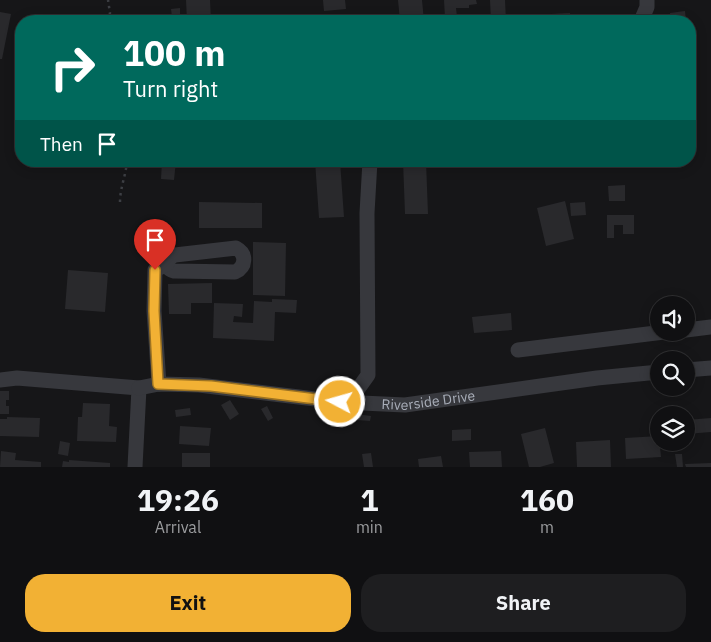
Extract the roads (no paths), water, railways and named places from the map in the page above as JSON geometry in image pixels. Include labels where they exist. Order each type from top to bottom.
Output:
[{"type":"street","points":[[644,15],[647,8],[647,0]]},
{"type":"street","points":[[340,402],[358,389],[368,375],[367,213],[370,167]]},
{"type":"street","points":[[158,384],[154,311],[155,270],[167,264]]},
{"type":"street","points":[[695,329],[711,327]]},
{"type":"street","points":[[518,350],[650,334]]},
{"type":"street","points":[[695,369],[711,368]]},
{"type":"street","name":"Riverside Drive","points":[[0,380],[17,378],[139,388],[158,384],[215,387],[340,402],[405,405],[597,378],[650,373]]},
{"type":"street","points":[[135,467],[139,388]]}]
